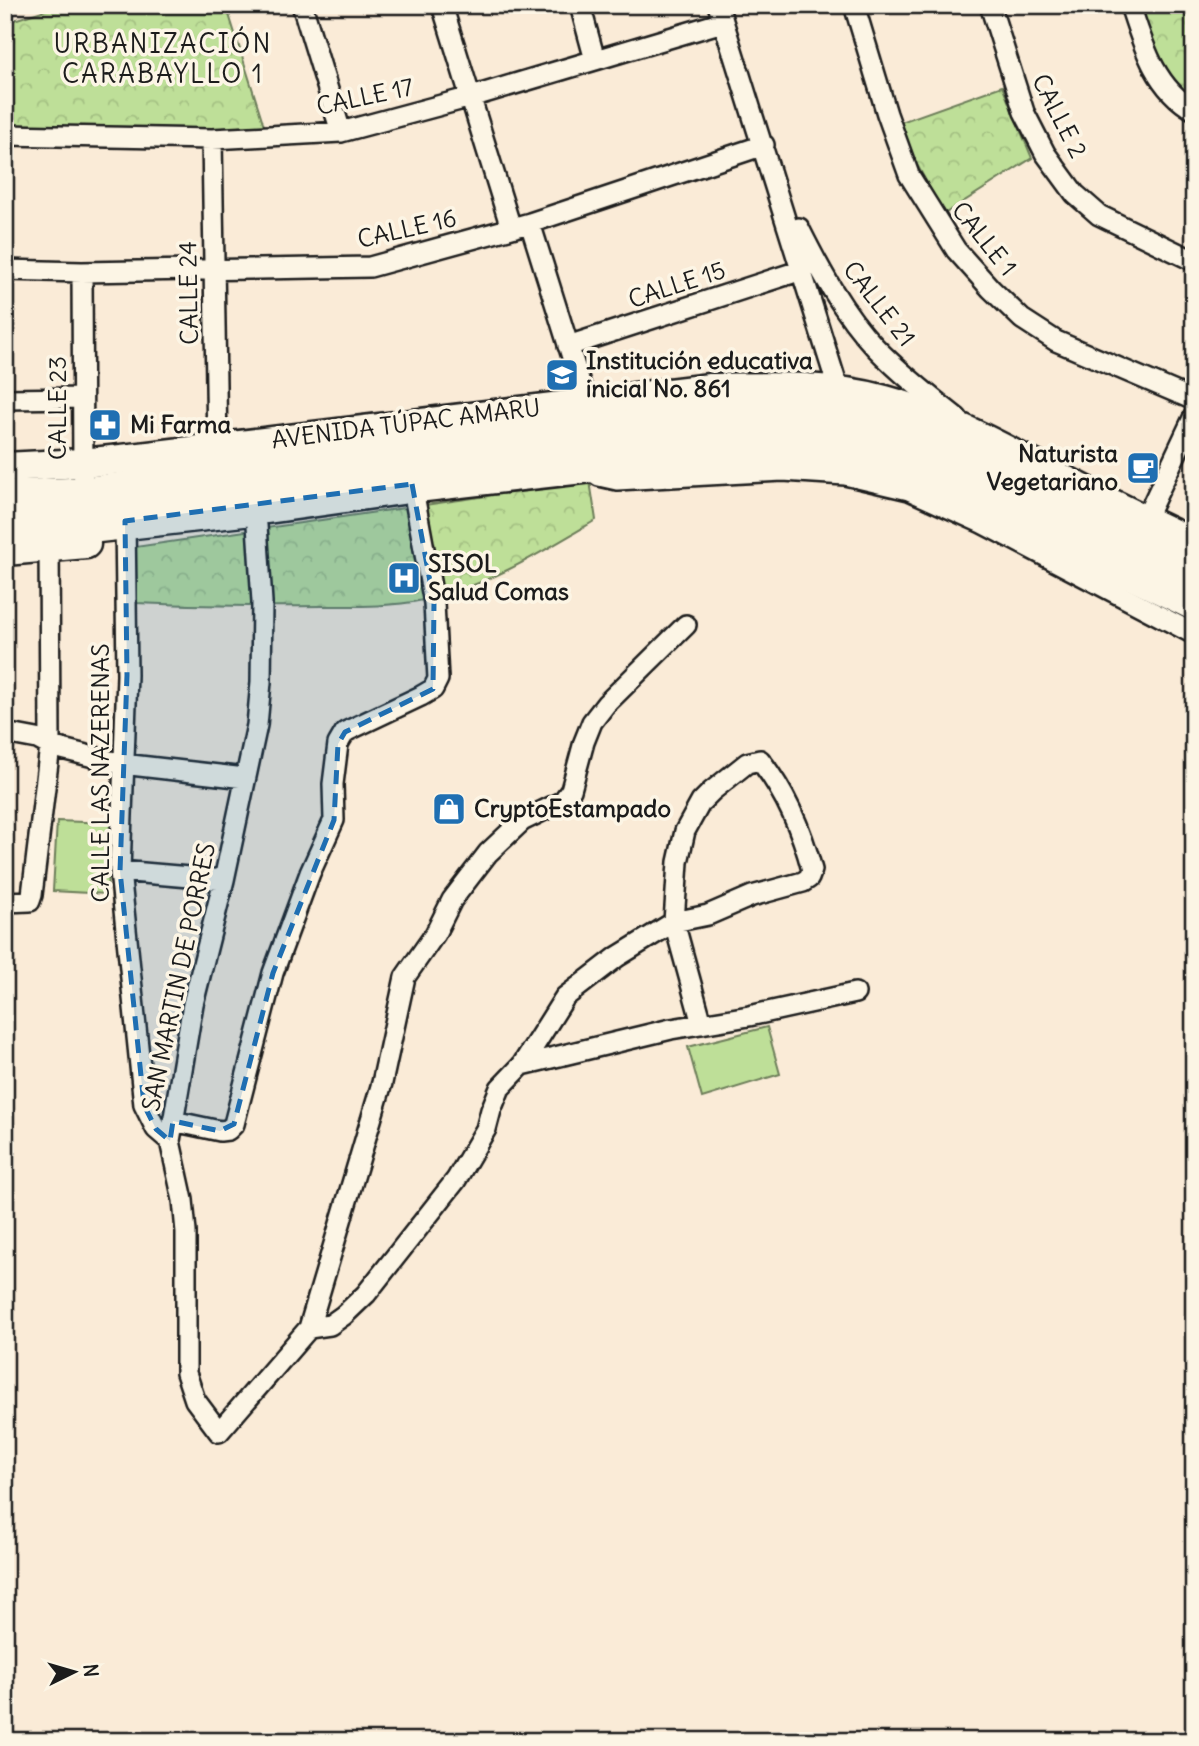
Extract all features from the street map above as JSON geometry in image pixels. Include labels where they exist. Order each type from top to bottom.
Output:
[{"type":"highway","name":"AVENIDA TÚPAC AMARU","points":[[5,529],[407,454],[755,416],[826,420],[893,433],[957,455],[1194,571]]},
{"type":"highway","name":"AVENIDA TÚPAC AMARU","points":[[5,499],[72,517],[125,520],[755,445],[825,448],[887,461],[948,481],[1194,601]]},
{"type":"main road","name":"AVENIDA TÚPAC AMARU","points":[[5,467],[72,517],[217,447],[710,388],[775,387],[839,391],[924,411],[980,436],[1194,543]]},
{"type":"main road","points":[[5,551],[72,517]]},
{"type":"street","points":[[302,5],[341,132]]},
{"type":"street","points":[[442,5],[471,97],[568,346],[586,402]]},
{"type":"street","points":[[580,5],[595,60]]},
{"type":"street","name":"CALLE 1","points":[[854,5],[887,114],[909,175],[956,250],[1022,319],[1056,341],[1194,400]]},
{"type":"street","name":"CALLE 2","points":[[990,5],[1024,112],[1045,153],[1075,194],[1100,215],[1194,261]]},
{"type":"street","points":[[1130,5],[1152,66],[1169,91],[1194,110]]},
{"type":"street","name":"CALLE 17","points":[[5,135],[212,139],[341,132],[595,60],[721,14]]},
{"type":"street","name":"CALLE 21","points":[[721,14],[839,391]]},
{"type":"street","name":"CALLE 24","points":[[212,139],[217,447]]},
{"type":"street","name":"CALLE 16","points":[[5,270],[82,272],[370,267],[520,225],[764,145]]},
{"type":"street","name":"CALLE 21","points":[[773,175],[810,250],[842,305],[866,336],[920,388],[980,436]]},
{"type":"street","name":"CALLE 15","points":[[568,346],[802,270]]},
{"type":"street","name":"CALLE 23","points":[[5,902],[30,901],[32,895],[50,746],[82,398],[82,272]]},
{"type":"street","points":[[5,399],[82,398]]},
{"type":"street","points":[[1145,520],[1194,416]]},
{"type":"street","points":[[583,464],[599,476],[617,480],[783,471],[845,475],[909,490],[982,523],[1194,634]]},
{"type":"street","points":[[173,1121],[220,1131],[228,1130],[234,1124],[273,973],[310,873],[334,820],[333,784],[338,744],[345,732],[421,696],[433,689],[438,679],[434,603],[412,484]]},
{"type":"street","name":"CALLE LAS NAZERENAS","points":[[125,520],[127,675],[120,871],[144,1105],[156,1129],[170,1141]]},
{"type":"street","name":"SAN MARTIN DE PORRES","points":[[257,525],[262,602],[261,682],[257,726],[224,880],[193,1003],[170,1141],[184,1200],[187,1257],[186,1373],[195,1400],[219,1432],[309,1328]]},
{"type":"street","points":[[686,625],[592,722],[571,790],[564,801],[522,821],[488,853],[452,900],[435,934],[405,977],[382,1083],[309,1328],[330,1325],[366,1294],[456,1180],[486,1129],[500,1088],[522,1065],[565,997],[617,957],[674,922],[708,915],[752,895],[803,882],[809,878],[812,870],[802,838],[777,782],[760,760],[747,763],[701,802],[685,831],[678,862],[674,922],[702,1024]]},
{"type":"street","points":[[5,733],[37,739],[50,746],[122,764],[245,778]]},
{"type":"street","points":[[120,871],[224,880]]},
{"type":"street","points":[[522,1065],[535,1060],[855,993]]},
{"type":"highlighted area","points":[[412,484],[434,603],[433,689],[345,732],[338,744],[334,820],[273,973],[234,1124],[220,1131],[173,1121],[170,1141],[156,1129],[144,1105],[120,871],[127,675],[125,521]]},
{"type":"green space","points":[[5,5],[9,5],[14,20],[61,5],[226,5],[265,129],[5,130]]},
{"type":"green space","points":[[1140,5],[1194,5],[1194,100],[1173,80],[1158,58]]},
{"type":"green space","points":[[1002,86],[1032,158],[944,214],[915,161],[901,122]]},
{"type":"green space","points":[[590,481],[596,520],[512,568],[446,594],[410,602],[372,606],[205,606],[135,603],[135,547]]},
{"type":"green space","points":[[57,821],[110,823],[107,894],[53,891]]},
{"type":"green space","points":[[767,1027],[780,1074],[702,1098],[688,1047]]},
{"type":"place","name":"Institución educativa inicial No. 861","points":[[562,375]]},
{"type":"place","name":"Mi Farma","points":[[105,425]]},
{"type":"place","name":"Naturista Vegetariano","points":[[1143,468]]},
{"type":"place","name":"SISOL Salud Comas","points":[[404,578]]},
{"type":"place","name":"CryptoEstampado","points":[[449,809]]},
{"type":"district","name":"URBANIZACIÓN CARABAYLLO 1","points":[[163,59]]}]
